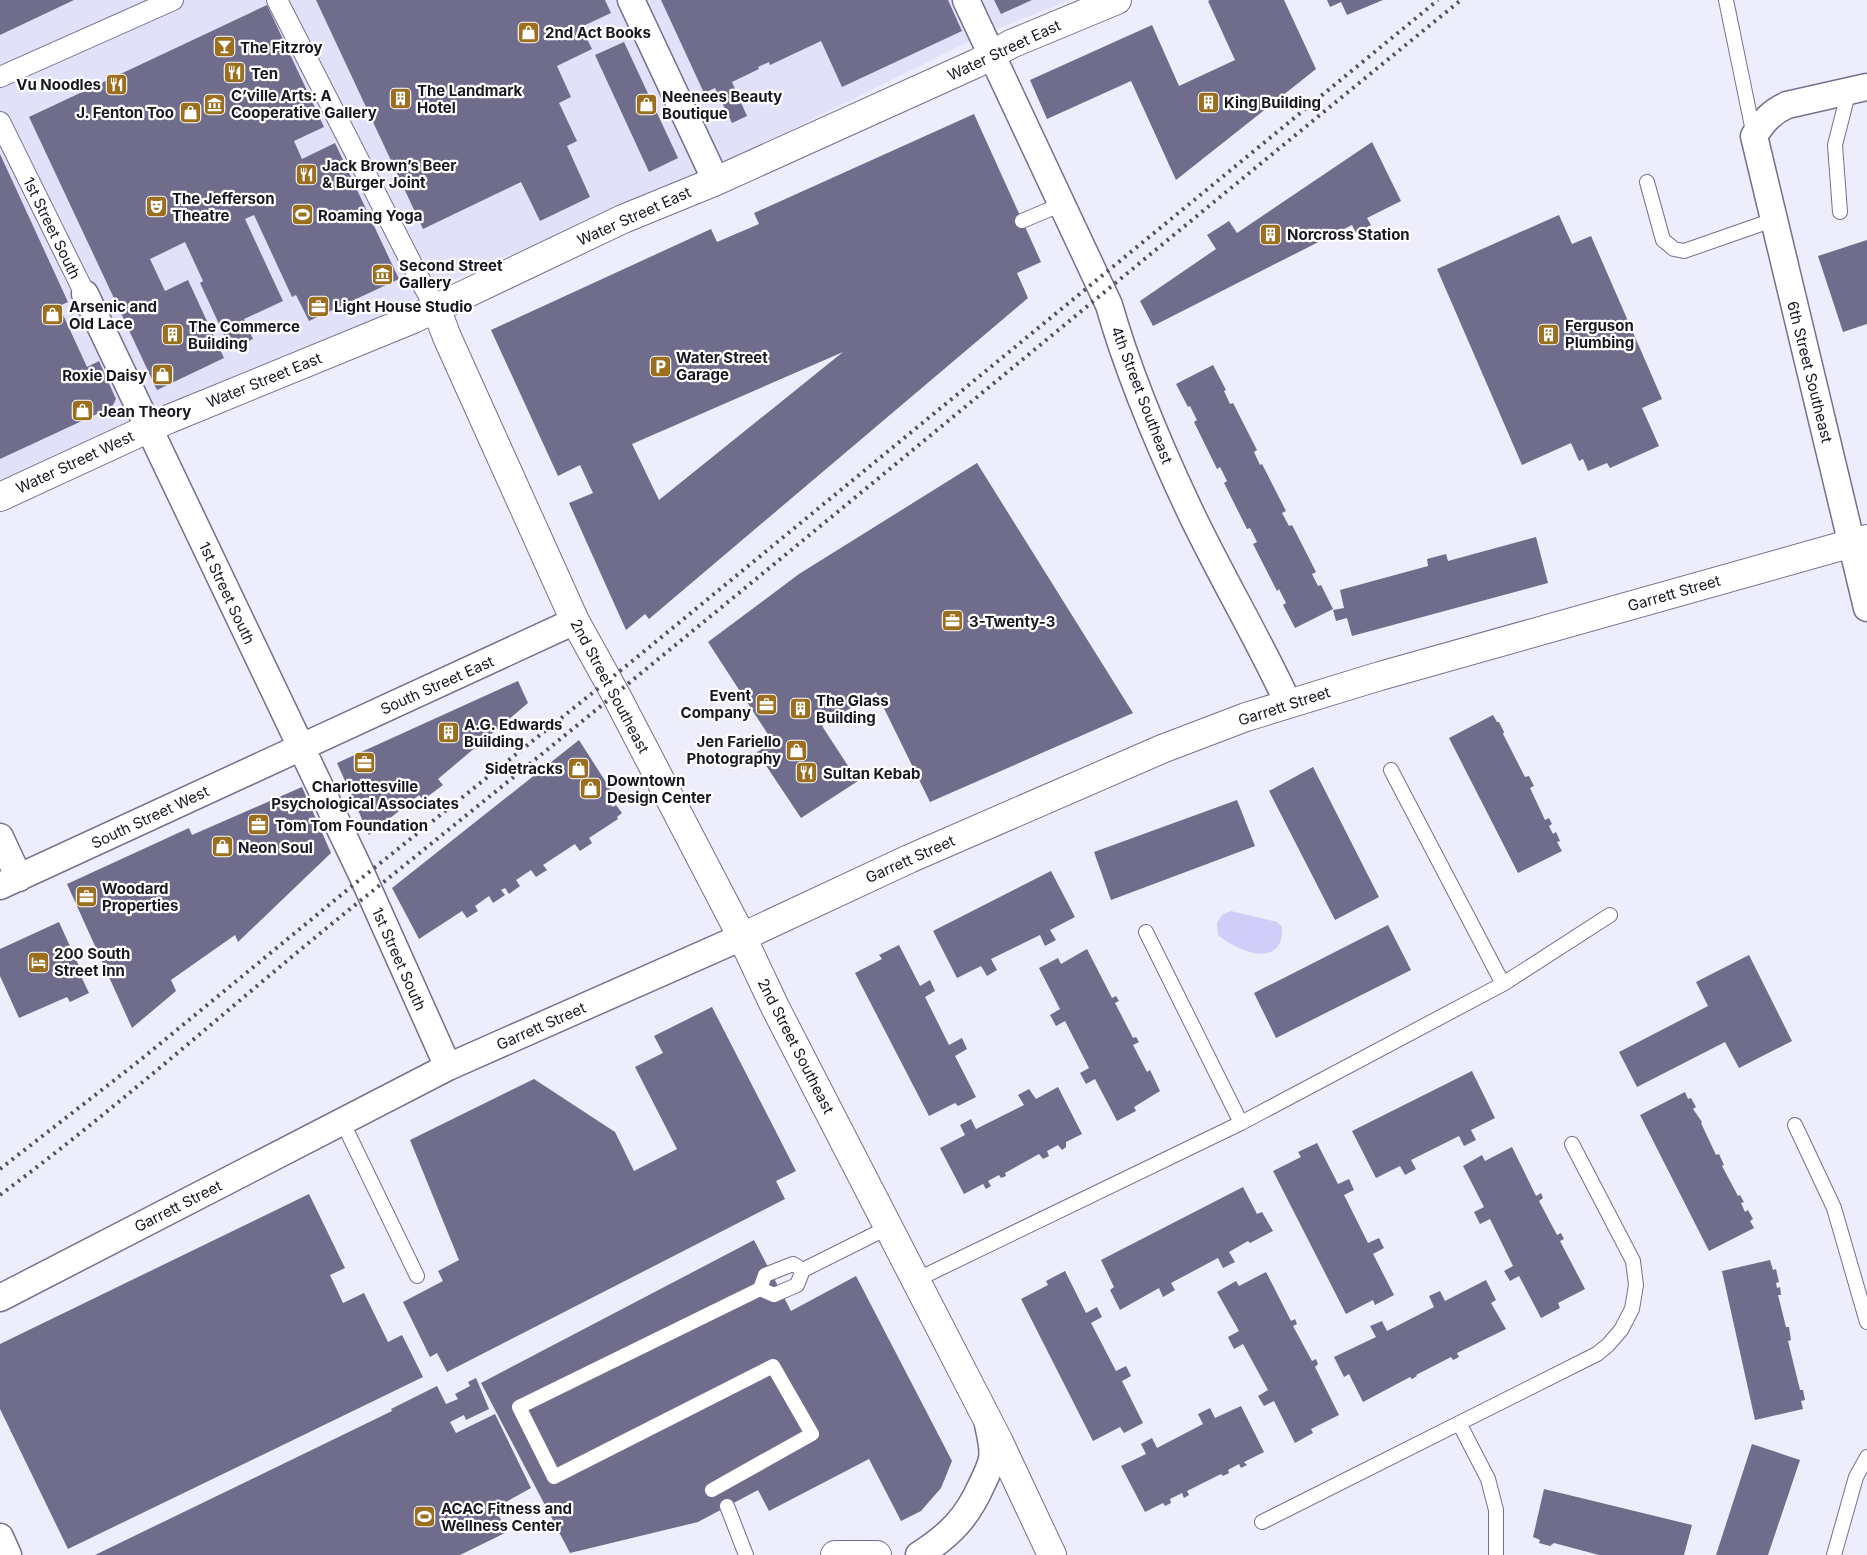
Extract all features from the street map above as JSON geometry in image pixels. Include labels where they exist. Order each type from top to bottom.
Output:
[{"type":"street","points":[[0,77],[173,0]]},
{"type":"street","name":"2nd Street Southeast","points":[[277,0],[436,308],[447,337],[575,621],[616,695],[742,937],[775,1007],[986,1419],[1052,1555]]},
{"type":"street","points":[[631,0],[716,181]]},
{"type":"street","name":"4th Street Southeast","points":[[966,0],[1109,305],[1123,354],[1188,508],[1270,664],[1288,703]]},
{"type":"street","name":"Water Street East","points":[[150,428],[436,308],[624,219],[716,181],[993,55],[1011,44],[1117,0]]},
{"type":"street","points":[[1754,136],[1765,120],[1777,109],[1858,88]]},
{"type":"street","name":"1st Street South","points":[[0,122],[150,428],[363,877],[448,1066]]},
{"type":"street","name":"6th Street Southeast","points":[[1754,136],[1773,220],[1859,542],[1867,608]]},
{"type":"street","name":"Water Street West","points":[[0,497],[150,428]]},
{"type":"street","name":"Garrett Street","points":[[0,1298],[448,1066],[742,937],[909,858],[1153,753],[1288,703],[1859,542]]},
{"type":"street","name":"South Street East","points":[[300,747],[575,621]]},
{"type":"street","name":"South Street West","points":[[9,882],[300,747]]},
{"type":"street","points":[[0,838],[9,882]]},
{"type":"street","name":"2nd Street Southeast","points":[[919,1555],[938,1543],[955,1528],[968,1512],[979,1493],[987,1476],[992,1457],[986,1419]]},
{"type":"street","points":[[0,1537],[8,1555]]},
{"type":"street","points":[[835,1555],[877,1555]]},
{"type":"lane","points":[[1726,0],[1754,136]]},
{"type":"lane","points":[[1840,212],[1835,145],[1858,88]]},
{"type":"lane","points":[[1647,182],[1664,240],[1674,249],[1684,251],[1773,220]]},
{"type":"lane","points":[[1022,221],[1062,204]]},
{"type":"lane","points":[[1391,770],[1503,984]]},
{"type":"lane","points":[[916,1280],[1241,1123],[1503,984],[1610,915]]},
{"type":"lane","points":[[1146,932],[1241,1123]]},
{"type":"lane","points":[[342,1121],[417,1276]]},
{"type":"lane","points":[[1794,1125],[1834,1208],[1867,1322]]},
{"type":"lane","points":[[1262,1522],[1597,1354],[1621,1330],[1632,1309],[1636,1285],[1633,1261],[1572,1144]]},
{"type":"lane","points":[[760,1289],[774,1295],[797,1285],[803,1270],[888,1227]]},
{"type":"lane","points":[[712,1490],[812,1434],[773,1366],[554,1477],[519,1407],[760,1289],[765,1275],[793,1264],[803,1270]]},
{"type":"lane","points":[[1459,1423],[1488,1479],[1496,1510],[1496,1555]]},
{"type":"lane","points":[[1834,1555],[1856,1477],[1867,1457]]},
{"type":"lane","points":[[727,1506],[746,1555]]},
{"type":"shaded area","points":[[0,0],[1070,0],[980,36],[737,157],[470,272],[169,419],[0,497]]},
{"type":"shaded area","points":[[1231,911],[1277,922],[1282,927],[1278,946],[1272,951],[1257,953],[1239,948],[1218,935],[1217,923],[1222,915]]},
{"type":"building","points":[[0,0],[74,0],[0,35]]},
{"type":"building","points":[[316,0],[605,0],[611,13],[581,27],[592,49],[557,66],[571,97],[559,103],[577,141],[567,146],[590,197],[540,221],[521,182],[423,229]]},
{"type":"building","points":[[661,0],[948,0],[962,31],[842,87],[821,41],[770,65],[769,62],[758,67],[759,69],[732,82],[747,116],[732,123],[715,88],[704,93]]},
{"type":"building","points":[[994,0],[1032,0],[1001,14]]},
{"type":"building","name":"King Building","points":[[1284,0],[1316,69],[1176,180],[1131,81],[1047,119],[1030,80],[1152,25],[1179,86],[1235,60],[1208,1]]},
{"type":"building","points":[[1327,0],[1383,0],[1347,15],[1341,2],[1330,7]]},
{"type":"building","points":[[267,5],[324,127],[294,141],[302,159],[335,143],[399,279],[309,321],[296,295],[292,297],[254,215],[245,219],[283,301],[244,319],[253,339],[231,350],[200,283],[203,281],[185,242],[150,259],[165,291],[188,280],[224,358],[157,390],[29,117]]},
{"type":"building","points":[[624,42],[678,158],[649,172],[595,55]]},
{"type":"building","name":"Water Street Garage","points":[[974,114],[1041,262],[1017,273],[1028,298],[649,619],[645,614],[626,630],[569,503],[593,493],[580,465],[558,476],[491,330],[711,229],[717,242],[759,224],[754,213]],"holes":[[[843,352],[659,500],[632,444]]]},
{"type":"building","name":"Norcross Station","points":[[1372,142],[1401,201],[1367,218],[1371,225],[1356,233],[1352,225],[1153,326],[1140,301],[1216,249],[1207,235],[1229,221],[1237,233]]},
{"type":"building","points":[[0,154],[68,302],[59,306],[87,367],[99,361],[116,399],[112,407],[0,459]]},
{"type":"building","name":"Ferguson Plumbing","points":[[1559,215],[1572,244],[1591,236],[1662,399],[1642,408],[1659,446],[1610,468],[1607,463],[1588,471],[1583,459],[1579,461],[1571,443],[1522,465],[1437,269]]},
{"type":"building","points":[[1867,240],[1867,324],[1843,332],[1818,256]]},
{"type":"building","points":[[1213,365],[1226,390],[1224,391],[1230,404],[1233,403],[1257,450],[1254,452],[1260,465],[1262,464],[1286,511],[1282,513],[1289,526],[1292,525],[1316,572],[1312,574],[1318,586],[1321,585],[1333,609],[1295,628],[1283,605],[1286,603],[1279,589],[1277,591],[1253,544],[1257,542],[1250,528],[1247,529],[1224,483],[1227,481],[1220,467],[1217,469],[1194,422],[1197,420],[1176,384]]},
{"type":"building","name":"3-Twenty-3","points":[[977,463],[1133,713],[930,802],[876,692],[822,726],[858,781],[801,818],[757,752],[773,742],[708,642],[799,574]]},
{"type":"building","points":[[1536,537],[1548,583],[1352,636],[1347,618],[1336,621],[1333,610],[1344,608],[1340,590],[1428,566],[1427,559],[1446,554],[1448,561]]},
{"type":"building","name":"A.G. Edwards Building","points":[[518,681],[528,703],[438,779],[443,785],[423,800],[419,795],[369,835],[337,763]]},
{"type":"building","points":[[1493,715],[1497,722],[1499,722],[1504,732],[1503,734],[1525,777],[1529,776],[1534,786],[1530,788],[1545,820],[1549,818],[1552,824],[1549,826],[1553,834],[1556,832],[1560,841],[1557,842],[1562,851],[1518,873],[1449,738]]},
{"type":"building","points":[[579,740],[618,801],[611,805],[613,807],[616,805],[622,813],[617,817],[618,819],[589,838],[592,843],[580,851],[575,844],[543,865],[547,870],[536,877],[531,870],[516,880],[520,886],[509,894],[505,888],[501,890],[505,895],[493,903],[489,896],[475,906],[478,911],[467,918],[462,911],[419,939],[392,888]]},
{"type":"building","points":[[1313,767],[1379,897],[1335,920],[1269,791]]},
{"type":"building","points":[[302,787],[331,853],[238,942],[235,935],[171,980],[176,991],[132,1028],[67,884],[189,828],[192,835]]},
{"type":"building","points":[[1237,800],[1255,846],[1111,900],[1094,852]]},
{"type":"building","points":[[1051,871],[1075,917],[1050,930],[1056,940],[1045,946],[1040,935],[991,959],[997,970],[987,976],[981,966],[957,978],[933,931]]},
{"type":"building","name":"200 South Street Inn","points":[[59,922],[89,993],[70,1002],[67,997],[19,1018],[0,976],[0,949]]},
{"type":"building","points":[[1388,925],[1411,970],[1276,1038],[1254,993]]},
{"type":"building","points":[[899,945],[920,986],[930,980],[935,991],[925,997],[949,1045],[962,1038],[967,1049],[955,1056],[976,1097],[958,1106],[955,1103],[929,1116],[855,973],[882,959],[879,955]]},
{"type":"building","points":[[1087,949],[1112,998],[1116,996],[1119,1001],[1115,1003],[1133,1038],[1136,1037],[1139,1042],[1133,1045],[1147,1072],[1150,1070],[1160,1091],[1134,1107],[1136,1111],[1117,1121],[1095,1079],[1086,1084],[1080,1073],[1089,1068],[1065,1021],[1056,1026],[1050,1015],[1060,1009],[1039,968],[1058,958],[1061,964]]},
{"type":"building","points":[[1749,955],[1792,1041],[1739,1068],[1725,1042],[1637,1087],[1619,1052],[1708,1006],[1696,982]]},
{"type":"building","points":[[712,1007],[796,1171],[776,1181],[785,1199],[447,1372],[437,1353],[430,1357],[403,1302],[443,1281],[438,1271],[459,1260],[410,1140],[534,1079],[615,1132],[634,1171],[677,1149],[635,1067],[663,1053],[654,1036]]},
{"type":"building","points":[[1472,1071],[1495,1118],[1471,1130],[1476,1140],[1464,1146],[1459,1136],[1411,1160],[1416,1169],[1405,1175],[1400,1166],[1376,1178],[1352,1131]]},
{"type":"building","points":[[1058,1087],[1082,1134],[1066,1142],[1066,1147],[1062,1150],[1058,1145],[1047,1151],[1049,1156],[1043,1159],[1039,1154],[1005,1173],[1006,1176],[1001,1178],[999,1175],[988,1181],[991,1186],[986,1189],[983,1184],[964,1194],[940,1148],[965,1135],[960,1125],[971,1119],[976,1129],[1024,1105],[1018,1095],[1029,1089],[1036,1099]]},
{"type":"building","points":[[1685,1092],[1688,1099],[1691,1098],[1696,1107],[1693,1109],[1702,1122],[1716,1155],[1719,1154],[1724,1165],[1722,1166],[1738,1196],[1740,1195],[1744,1202],[1741,1203],[1745,1212],[1748,1210],[1753,1219],[1750,1221],[1754,1228],[1709,1251],[1640,1115]]},
{"type":"building","points":[[1317,1143],[1338,1184],[1349,1179],[1354,1190],[1344,1195],[1368,1243],[1379,1238],[1384,1248],[1373,1254],[1394,1295],[1375,1305],[1373,1300],[1346,1314],[1273,1171],[1301,1157],[1298,1152]]},
{"type":"building","points":[[1512,1147],[1536,1196],[1541,1193],[1543,1198],[1539,1201],[1557,1235],[1561,1233],[1564,1239],[1560,1241],[1585,1289],[1558,1303],[1560,1308],[1541,1318],[1519,1276],[1510,1281],[1504,1271],[1513,1266],[1490,1219],[1480,1224],[1474,1212],[1484,1207],[1463,1166],[1482,1155],[1485,1161]]},
{"type":"building","points":[[1243,1187],[1257,1214],[1262,1212],[1273,1231],[1250,1243],[1248,1241],[1229,1252],[1235,1262],[1223,1268],[1218,1258],[1171,1283],[1175,1290],[1163,1297],[1159,1288],[1120,1310],[1110,1290],[1114,1287],[1101,1260]]},
{"type":"building","points":[[309,1194],[345,1268],[330,1275],[343,1303],[364,1293],[388,1342],[402,1335],[423,1377],[68,1549],[0,1409],[0,1344]]},
{"type":"building","points":[[754,1240],[791,1311],[856,1276],[952,1461],[941,1488],[921,1511],[901,1521],[869,1459],[769,1511],[758,1490],[698,1522],[570,1553],[481,1383]]},
{"type":"building","points":[[1770,1260],[1773,1270],[1776,1269],[1779,1282],[1776,1283],[1777,1288],[1780,1287],[1781,1295],[1778,1295],[1786,1327],[1789,1327],[1791,1340],[1788,1341],[1800,1390],[1803,1390],[1805,1400],[1801,1401],[1803,1409],[1755,1420],[1722,1271]]},
{"type":"building","points":[[1065,1271],[1086,1313],[1097,1307],[1102,1317],[1091,1323],[1116,1371],[1126,1366],[1131,1376],[1122,1381],[1143,1423],[1124,1433],[1120,1427],[1093,1441],[1021,1299],[1048,1285],[1046,1281]]},
{"type":"building","points":[[1266,1272],[1291,1321],[1295,1319],[1297,1324],[1293,1326],[1312,1361],[1316,1359],[1318,1364],[1315,1367],[1339,1415],[1311,1429],[1313,1433],[1295,1443],[1274,1401],[1264,1406],[1258,1396],[1268,1390],[1243,1344],[1234,1349],[1228,1337],[1239,1331],[1217,1292],[1236,1281],[1239,1286]]},
{"type":"building","points":[[1486,1280],[1496,1300],[1491,1303],[1506,1329],[1457,1353],[1459,1357],[1453,1360],[1451,1357],[1416,1375],[1412,1379],[1410,1377],[1363,1402],[1349,1374],[1344,1377],[1334,1357],[1376,1337],[1370,1326],[1382,1321],[1387,1331],[1434,1307],[1429,1296],[1440,1291],[1445,1301]]},
{"type":"building","points":[[476,1378],[489,1409],[466,1420],[464,1415],[450,1422],[456,1433],[495,1414],[531,1488],[495,1508],[507,1532],[460,1555],[95,1555],[392,1411],[391,1409],[437,1386],[446,1404],[458,1399],[455,1394],[470,1386],[468,1382]]},
{"type":"building","points":[[1241,1406],[1264,1452],[1244,1462],[1247,1465],[1241,1468],[1239,1464],[1228,1470],[1229,1473],[1223,1476],[1221,1474],[1187,1491],[1189,1495],[1184,1498],[1182,1493],[1170,1499],[1171,1503],[1165,1506],[1163,1503],[1145,1512],[1121,1466],[1146,1454],[1141,1444],[1152,1438],[1157,1448],[1203,1424],[1198,1414],[1210,1408],[1215,1418]]},
{"type":"building","points":[[1752,1444],[1800,1460],[1768,1555],[1716,1555]]},
{"type":"building","points":[[1544,1489],[1692,1525],[1684,1555],[1599,1555],[1554,1543],[1550,1546],[1539,1543],[1540,1540],[1533,1537]]},
{"type":"railway","points":[[0,1169],[139,1061],[363,877],[636,658],[1438,0]]},
{"type":"railway","points":[[0,1195],[92,1124],[315,938],[1461,0]]},
{"type":"place","name":"2nd Act Books","points":[[529,32]]},
{"type":"place","name":"The Fitzroy","points":[[224,47]]},
{"type":"place","name":"Ten","points":[[235,73]]},
{"type":"place","name":"Vu Noodles","points":[[117,84]]},
{"type":"place","name":"The Landmark Hotel","points":[[401,99]]},
{"type":"place","name":"King Building","points":[[1208,102]]},
{"type":"place","name":"C’ville Arts: A Cooperative Gallery","points":[[215,104]]},
{"type":"place","name":"Neenees Beauty Boutique","points":[[646,105]]},
{"type":"place","name":"J. Fenton Too","points":[[190,112]]},
{"type":"place","name":"Jack Brown’s Beer & Burger Joint","points":[[306,174]]},
{"type":"place","name":"The Jefferson Theatre","points":[[156,207]]},
{"type":"place","name":"Roaming Yoga","points":[[302,215]]},
{"type":"place","name":"Norcross Station","points":[[1271,234]]},
{"type":"place","name":"Second Street Gallery","points":[[383,274]]},
{"type":"place","name":"Light House Studio","points":[[318,306]]},
{"type":"place","name":"Arsenic and Old Lace","points":[[53,315]]},
{"type":"place","name":"Ferguson Plumbing","points":[[1549,334]]},
{"type":"place","name":"The Commerce Building","points":[[172,335]]},
{"type":"place","name":"Water Street Garage","points":[[660,366]]},
{"type":"place","name":"Roxie Daisy","points":[[163,375]]},
{"type":"place","name":"Jean Theory","points":[[83,411]]},
{"type":"place","name":"3-Twenty-3","points":[[953,621]]},
{"type":"place","name":"Event Company","points":[[767,704]]},
{"type":"place","name":"The Glass Building","points":[[800,709]]},
{"type":"place","name":"A.G. Edwards Building","points":[[448,733]]},
{"type":"place","name":"Jen Fariello Photography","points":[[797,750]]},
{"type":"place","name":"Charlottesville Psychological Associates","points":[[365,763]]},
{"type":"place","name":"Sidetracks","points":[[579,768]]},
{"type":"place","name":"Sultan Kebab","points":[[807,773]]},
{"type":"place","name":"Downtown Design Center","points":[[591,789]]},
{"type":"place","name":"Tom Tom Foundation","points":[[259,825]]},
{"type":"place","name":"Neon Soul","points":[[222,847]]},
{"type":"place","name":"Woodard Properties","points":[[86,897]]},
{"type":"place","name":"200 South Street Inn","points":[[38,962]]},
{"type":"place","name":"ACAC Fitness and Wellness Center","points":[[425,1517]]}]
